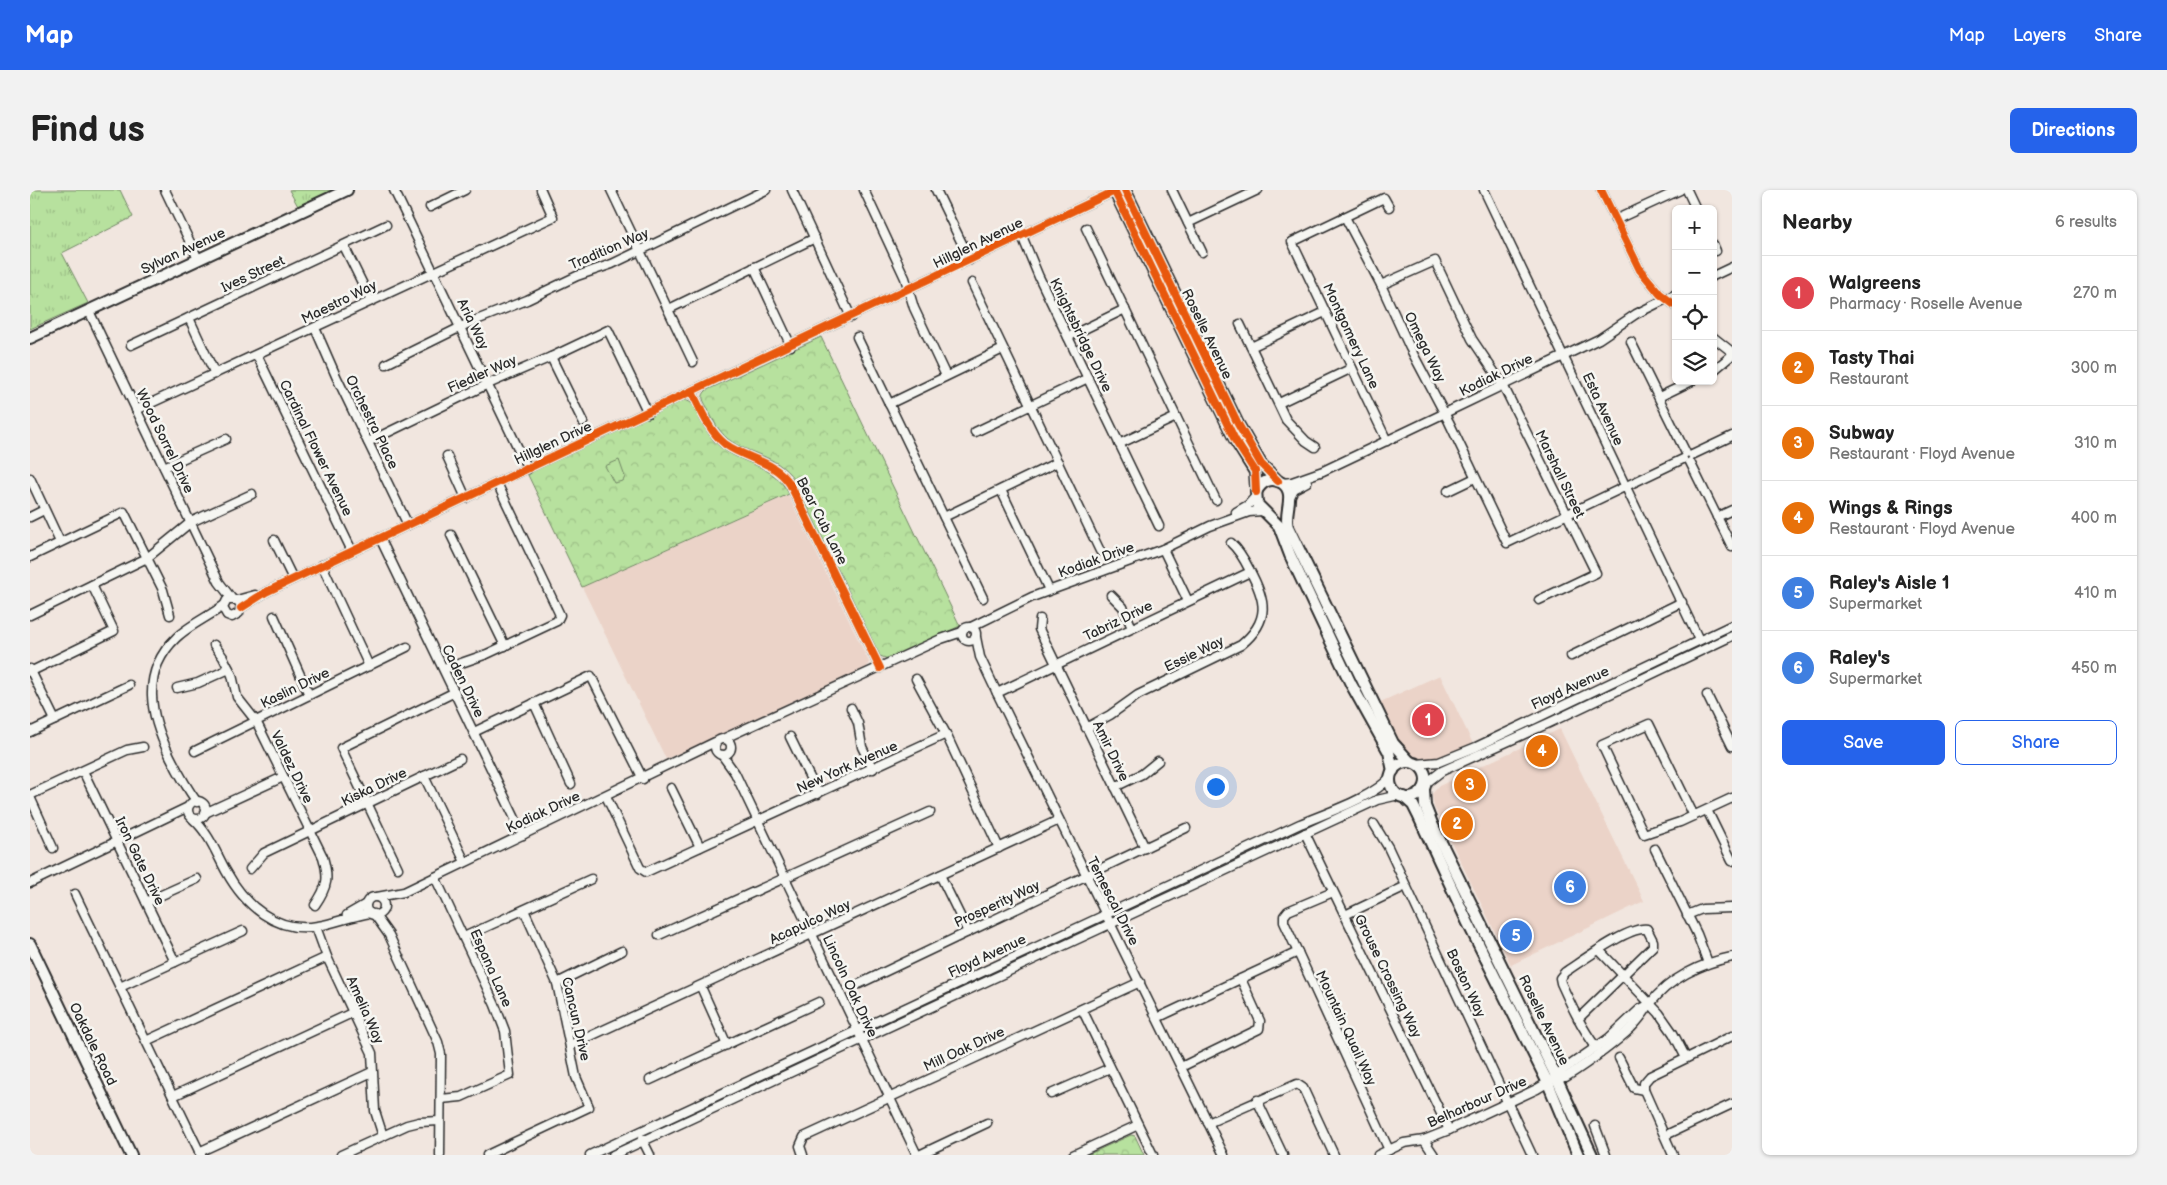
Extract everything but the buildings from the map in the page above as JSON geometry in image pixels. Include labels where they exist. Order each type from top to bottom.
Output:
[{"type":"main road","name":"Sylvan Avenue","points":[[30,338],[347,190]]},
{"type":"main road","name":"Roselle Avenue","points":[[1118,190],[1146,235],[1238,424],[1261,464],[1280,482]]},
{"type":"main road","name":"Roselle Avenue","points":[[1118,190],[1235,440],[1255,471],[1256,494]]},
{"type":"main road","points":[[1272,480],[1280,482],[1288,489],[1289,500],[1286,522],[1291,534],[1393,743],[1424,771],[1425,786],[1415,796],[1402,796],[1392,788],[1389,753],[1351,684],[1290,555],[1279,526],[1256,504],[1256,494],[1264,482],[1272,480]]},
{"type":"main road","points":[[1265,512],[1279,513],[1289,500]]},
{"type":"main road","points":[[1392,774],[1400,764],[1413,763]]},
{"type":"main road","name":"Roselle Avenue","points":[[1425,786],[1424,802],[1433,826],[1552,1080],[1578,1155]]},
{"type":"main road","name":"Roselle Avenue","points":[[1402,796],[1413,805],[1490,969],[1592,1155]]},
{"type":"main road","name":"Oakdale Road","points":[[30,944],[131,1155]]},
{"type":"street","points":[[165,190],[198,259]]},
{"type":"street","name":"Aria Way","points":[[394,190],[528,469]]},
{"type":"street","points":[[430,207],[465,190]]},
{"type":"street","name":"Maestro Way","points":[[136,410],[315,328],[433,271],[479,253],[553,217],[541,190]]},
{"type":"street","name":"Tradition Way","points":[[386,364],[469,323],[519,304],[577,276],[604,268],[766,190]]},
{"type":"street","points":[[792,190],[851,317]]},
{"type":"street","points":[[864,190],[905,278],[914,308],[946,376]]},
{"type":"street","name":"Hillglen Avenue","points":[[851,317],[1118,190]]},
{"type":"street","points":[[1172,190],[1202,252]]},
{"type":"street","points":[[1188,223],[1243,193],[1258,190]]},
{"type":"street","name":"Esta Avenue","points":[[1484,190],[1699,640]]},
{"type":"street","points":[[1600,190],[1640,270],[1652,285],[1672,303]]},
{"type":"street","points":[[1615,220],[1680,190]]},
{"type":"street","points":[[1687,190],[1694,205]]},
{"type":"street","points":[[614,191],[639,251],[669,309],[693,362]]},
{"type":"street","points":[[940,191],[970,260]]},
{"type":"street","points":[[1345,217],[1383,194],[1389,207]]},
{"type":"street","name":"Montgomery Lane","points":[[1345,217],[1292,242],[1388,440]]},
{"type":"street","name":"Omega Way","points":[[1345,217],[1445,414],[1507,544],[1566,515]]},
{"type":"street","name":"Ives Street","points":[[131,345],[386,225]]},
{"type":"street","points":[[1086,228],[1216,500]]},
{"type":"street","name":"Knightsbridge Drive","points":[[1022,236],[1068,337],[1159,526]]},
{"type":"street","points":[[669,309],[815,238]]},
{"type":"street","points":[[344,246],[371,301]]},
{"type":"street","name":"Marshall Street","points":[[1381,285],[1435,261],[1472,339],[1503,385],[1596,572],[1539,600]]},
{"type":"street","points":[[754,267],[791,346]]},
{"type":"street","points":[[1717,274],[1732,267]]},
{"type":"street","points":[[972,283],[1100,550]]},
{"type":"street","name":"Kodiak Drive","points":[[1280,482],[1292,482],[1323,471],[1445,414],[1599,339],[1636,314],[1674,295]]},
{"type":"street","points":[[1068,337],[1125,309]]},
{"type":"street","name":"Wood Sorrel Drive","points":[[89,311],[219,582],[223,605]]},
{"type":"street","points":[[1251,347],[1325,312]]},
{"type":"street","name":"Hillglen Drive","points":[[204,620],[237,615],[241,608],[266,592],[292,579],[851,317]]},
{"type":"street","points":[[189,318],[215,374]]},
{"type":"street","points":[[1240,324],[1286,420],[1315,447]]},
{"type":"street","name":"Orchestra Place","points":[[315,328],[408,525]]},
{"type":"street","name":"Fiedler Way","points":[[368,442],[488,384],[608,330],[648,412]]},
{"type":"street","points":[[857,337],[983,598]]},
{"type":"street","points":[[1717,340],[1732,353],[1717,367]]},
{"type":"street","points":[[1631,342],[1732,547]]},
{"type":"street","points":[[889,404],[1003,349]]},
{"type":"street","name":"Cardinal Flower Avenue","points":[[257,355],[352,552]]},
{"type":"street","points":[[551,357],[583,422]]},
{"type":"street","points":[[1279,403],[1352,368]]},
{"type":"street","points":[[975,432],[1088,378]]},
{"type":"street","points":[[1659,397],[1684,385]]},
{"type":"street","name":"Bear Cub Lane","points":[[692,392],[712,430],[724,443],[773,466],[788,481],[880,668]]},
{"type":"street","points":[[1119,444],[1176,417]]},
{"type":"street","points":[[1566,515],[1732,436]]},
{"type":"street","points":[[164,467],[226,439]]},
{"type":"street","points":[[447,456],[466,498]]},
{"type":"street","points":[[944,517],[1058,462]]},
{"type":"street","name":"Kodiak Drive","points":[[1289,500],[1296,488],[1323,471]]},
{"type":"street","points":[[30,478],[60,542]]},
{"type":"street","points":[[1448,491],[1475,478]]},
{"type":"street","points":[[444,669],[505,646],[557,621],[560,615],[497,483]]},
{"type":"street","points":[[1001,490],[1049,590]]},
{"type":"street","points":[[30,615],[147,558],[191,522],[252,494]]},
{"type":"street","name":"Kodiak Drive","points":[[972,627],[1049,590],[1163,549],[1248,505],[1256,494]]},
{"type":"street","points":[[30,517],[44,510]]},
{"type":"street","points":[[1717,517],[1732,510]]},
{"type":"street","points":[[30,557],[124,512],[163,590],[170,614]]},
{"type":"street","name":"Kodiak Drive","points":[[1210,526],[1249,512],[1265,512]]},
{"type":"street","points":[[452,534],[505,646]]},
{"type":"street","name":"Caden Drive","points":[[380,538],[524,835]]},
{"type":"street","points":[[274,540],[292,579]]},
{"type":"street","name":"Essie Way","points":[[1086,728],[1110,715],[1138,694],[1241,645],[1254,634],[1260,622],[1262,593],[1238,549],[1231,543]]},
{"type":"street","points":[[1163,549],[1188,601]]},
{"type":"street","points":[[322,565],[369,666]]},
{"type":"street","name":"Tabriz Drive","points":[[997,693],[1250,572]]},
{"type":"street","name":"Wood Sorrel Drive","points":[[219,582],[235,599]]},
{"type":"street","points":[[55,720],[30,670],[114,631],[92,585]]},
{"type":"street","name":"Hillglen Drive","points":[[189,806],[184,785],[156,725],[152,708],[152,688],[158,666],[169,646],[185,630],[204,620],[227,600],[266,592]]},
{"type":"street","points":[[1111,595],[1123,607],[1132,628]]},
{"type":"street","points":[[235,599],[241,608]]},
{"type":"street","points":[[1571,656],[1682,602]]},
{"type":"street","points":[[223,605],[223,611],[227,615]]},
{"type":"street","points":[[274,616],[310,695]]},
{"type":"street","name":"Kodiak Drive","points":[[976,635],[990,619]]},
{"type":"street","name":"Amir Drive","points":[[1040,619],[1039,629],[1145,848]]},
{"type":"street","name":"Floyd Avenue","points":[[1413,763],[1439,762],[1732,625]]},
{"type":"street","points":[[750,728],[731,748],[720,754],[714,747],[719,739],[750,728],[934,643],[962,632],[965,628],[972,627],[976,635],[973,640],[934,643]]},
{"type":"street","points":[[962,632],[962,637],[967,641]]},
{"type":"street","name":"Temescal Drive","points":[[976,635],[980,657]]},
{"type":"street","name":"Floyd Avenue","points":[[1425,786],[1437,773],[1549,723],[1732,636]]},
{"type":"street","name":"Temescal Drive","points":[[967,641],[980,657],[1224,1155]]},
{"type":"street","name":"Valdez Drive","points":[[214,645],[228,669],[237,697],[256,721],[322,857],[327,872],[326,888],[315,905]]},
{"type":"street","name":"Kaslin Drive","points":[[195,751],[407,647]]},
{"type":"street","points":[[177,688],[198,683],[228,669]]},
{"type":"street","points":[[474,732],[591,676],[643,778]]},
{"type":"street","points":[[916,679],[946,734],[999,848]]},
{"type":"street","points":[[30,732],[130,685]]},
{"type":"street","points":[[398,868],[341,748],[455,692]]},
{"type":"street","points":[[1549,723],[1546,718],[1590,697],[1591,692]]},
{"type":"street","points":[[1707,694],[1732,746]]},
{"type":"street","points":[[534,703],[571,784]]},
{"type":"street","points":[[851,708],[858,723],[862,747],[873,770]]},
{"type":"street","points":[[1694,816],[1648,724],[1602,745],[1644,834],[1694,816],[1732,798]]},
{"type":"street","points":[[1480,754],[1483,749],[1513,735],[1510,730]]},
{"type":"street","name":"New York Avenue","points":[[606,796],[640,868],[646,872],[758,820],[873,770],[946,734]]},
{"type":"street","points":[[790,737],[818,794]]},
{"type":"street","points":[[725,738],[730,742],[731,748]]},
{"type":"street","name":"Kodiak Drive","points":[[383,908],[404,892],[716,742]]},
{"type":"street","points":[[53,848],[30,796],[127,750],[143,747]]},
{"type":"street","name":"Lincoln Oak Drive","points":[[731,748],[735,773]]},
{"type":"street","name":"Kodiak Drive","points":[[692,755],[720,754]]},
{"type":"street","name":"Lincoln Oak Drive","points":[[720,754],[735,773],[918,1155]]},
{"type":"street","name":"Kiska Drive","points":[[250,869],[264,853],[460,759]]},
{"type":"street","points":[[1115,787],[1142,774],[1158,761]]},
{"type":"street","name":"Iron Gate Drive","points":[[83,771],[175,962]]},
{"type":"street","name":"Floyd Avenue","points":[[590,1155],[1370,793],[1382,786],[1392,774]]},
{"type":"street","points":[[424,776],[465,862]]},
{"type":"street","points":[[165,819],[198,819],[225,803],[284,777]]},
{"type":"street","name":"Hillglen Drive","points":[[184,785],[200,803]]},
{"type":"street","points":[[671,788],[700,847]]},
{"type":"street","name":"Floyd Avenue","points":[[613,1155],[1377,800],[1402,796]]},
{"type":"street","points":[[30,883],[189,806],[200,803],[225,803]]},
{"type":"street","points":[[200,803],[205,814],[209,837]]},
{"type":"street","points":[[189,806],[188,813],[209,837],[232,883],[251,907],[261,914],[284,925],[307,928],[378,914],[383,908]]},
{"type":"street","points":[[1707,810],[1732,861]]},
{"type":"street","points":[[659,935],[930,812]]},
{"type":"street","name":"Acapulco Way","points":[[571,1045],[701,987],[1059,820]]},
{"type":"street","name":"Boston Way","points":[[1374,824],[1388,847],[1532,1155]]},
{"type":"street","name":"Prosperity Way","points":[[859,984],[1186,828]]},
{"type":"street","name":"Grouse Crossing Way","points":[[1305,833],[1449,1130]]},
{"type":"street","points":[[1655,849],[1688,915],[1708,963]]},
{"type":"street","points":[[940,875],[968,932]]},
{"type":"street","name":"Espana Lane","points":[[435,877],[495,1004],[504,1031],[510,1074],[461,1097],[441,1099]]},
{"type":"street","points":[[464,938],[591,879]]},
{"type":"street","points":[[146,902],[197,880]]},
{"type":"street","points":[[1345,915],[1406,886]]},
{"type":"street","name":"Kodiak Drive","points":[[377,897],[404,892]]},
{"type":"street","name":"Mountain Quail Way","points":[[1333,892],[1288,911],[1284,916],[1284,922],[1389,1150]]},
{"type":"street","points":[[75,894],[200,1154],[372,1072]]},
{"type":"street","points":[[342,920],[366,904],[371,898],[377,897],[382,901],[389,936],[438,1042],[441,1054],[440,1155]]},
{"type":"street","points":[[366,904],[389,936]]},
{"type":"street","points":[[1688,915],[1702,909],[1732,908]]},
{"type":"street","name":"Cancun Drive","points":[[487,1155],[589,1107],[576,1076],[557,983],[524,910]]},
{"type":"street","name":"Amelia Way","points":[[316,927],[327,957],[372,1053],[375,1111],[383,1136]]},
{"type":"street","points":[[1578,1019],[1653,946],[1653,941],[1647,929],[1639,929],[1599,950],[1566,972],[1560,979],[1578,1019],[1596,1047]]},
{"type":"street","points":[[120,988],[243,931]]},
{"type":"street","points":[[1599,950],[1666,1022],[1686,1058]]},
{"type":"street","points":[[557,983],[622,951]]},
{"type":"street","points":[[1157,1018],[1298,952]]},
{"type":"street","points":[[146,1041],[327,957]]},
{"type":"street","name":"Belharbour Drive","points":[[1552,1080],[1621,1028],[1640,1009],[1650,1004],[1676,980],[1708,963],[1732,957]]},
{"type":"street","points":[[1181,1067],[1257,1032],[1260,1027],[1260,1021],[1241,979]]},
{"type":"street","name":"Mill Oak Drive","points":[[803,1155],[800,1142],[804,1137],[1140,982]]},
{"type":"street","points":[[701,987],[727,1045]]},
{"type":"street","points":[[650,1080],[819,1002]]},
{"type":"street","name":"Belharbour Drive","points":[[1378,1155],[1404,1143],[1424,1140],[1449,1130],[1552,1080],[1566,1077],[1601,1054],[1631,1028],[1645,1014],[1650,1004]]},
{"type":"street","points":[[1082,1009],[1153,1155]]},
{"type":"street","points":[[173,1096],[354,1012]]},
{"type":"street","points":[[1673,1155],[1666,1135],[1644,1090],[1644,1083],[1650,1076],[1732,1036]]},
{"type":"street","points":[[1619,1058],[1633,1087],[1644,1090]]},
{"type":"street","points":[[1051,1094],[1110,1068]]},
{"type":"street","points":[[1208,1123],[1293,1084],[1299,1084],[1303,1088],[1334,1155]]},
{"type":"street","points":[[1257,1100],[1282,1155]]},
{"type":"street","points":[[1666,1135],[1732,1104]]},
{"type":"street","points":[[341,1155],[419,1122],[440,1121]]},
{"type":"street","points":[[918,1155],[987,1123]]},
{"type":"street","points":[[1073,1155],[1138,1125]]},
{"type":"street","points":[[1595,1126],[1606,1155]]},
{"type":"street","points":[[639,1132],[650,1155]]},
{"type":"street","points":[[1424,1140],[1434,1155]]},
{"type":"shaded area","points":[[788,495],[869,662],[867,667],[666,759],[582,587]]},
{"type":"shaded area","points":[[1440,675],[1474,746],[1439,759],[1423,762],[1405,756],[1376,704]]},
{"type":"shaded area","points":[[1560,729],[1644,901],[1511,965],[1434,807],[1432,794],[1439,786]]},
{"type":"green space","points":[[30,190],[120,190],[133,217],[62,253],[88,303],[30,329]]},
{"type":"green space","points":[[289,190],[334,190],[299,208]]},
{"type":"green space","points":[[821,337],[960,626],[888,659],[880,656],[794,479],[770,459],[745,449],[728,439],[716,424],[703,398],[703,394],[707,390]]},
{"type":"green space","points":[[684,400],[694,406],[709,434],[718,445],[727,452],[774,476],[789,494],[582,587],[527,473]]},
{"type":"green space","points":[[619,460],[625,477],[623,481],[614,483],[605,466]]},
{"type":"green space","points":[[1131,1135],[1135,1136],[1144,1155],[1087,1155]]},
{"type":"cycle path","points":[[1114,190],[1235,440],[1255,471],[1256,492]]},
{"type":"cycle path","points":[[1125,190],[1238,424],[1261,464],[1278,481]]},
{"type":"cycle path","points":[[1601,190],[1640,270],[1660,294],[1672,303]]},
{"type":"cycle path","points":[[241,608],[266,592],[1115,191]]},
{"type":"cycle path","points":[[692,392],[706,420],[719,439],[733,449],[776,470],[790,484],[880,668]]},
{"type":"place","name":"Walgreens","points":[[1428,720]]},
{"type":"place","name":"Wings & Rings","points":[[1542,751]]},
{"type":"place","name":"Subway","points":[[1470,785]]},
{"type":"place","name":"Tasty Thai","points":[[1457,824]]},
{"type":"place","name":"Raley's","points":[[1570,887]]},
{"type":"place","name":"Raley's Aisle 1","points":[[1516,936]]}]
